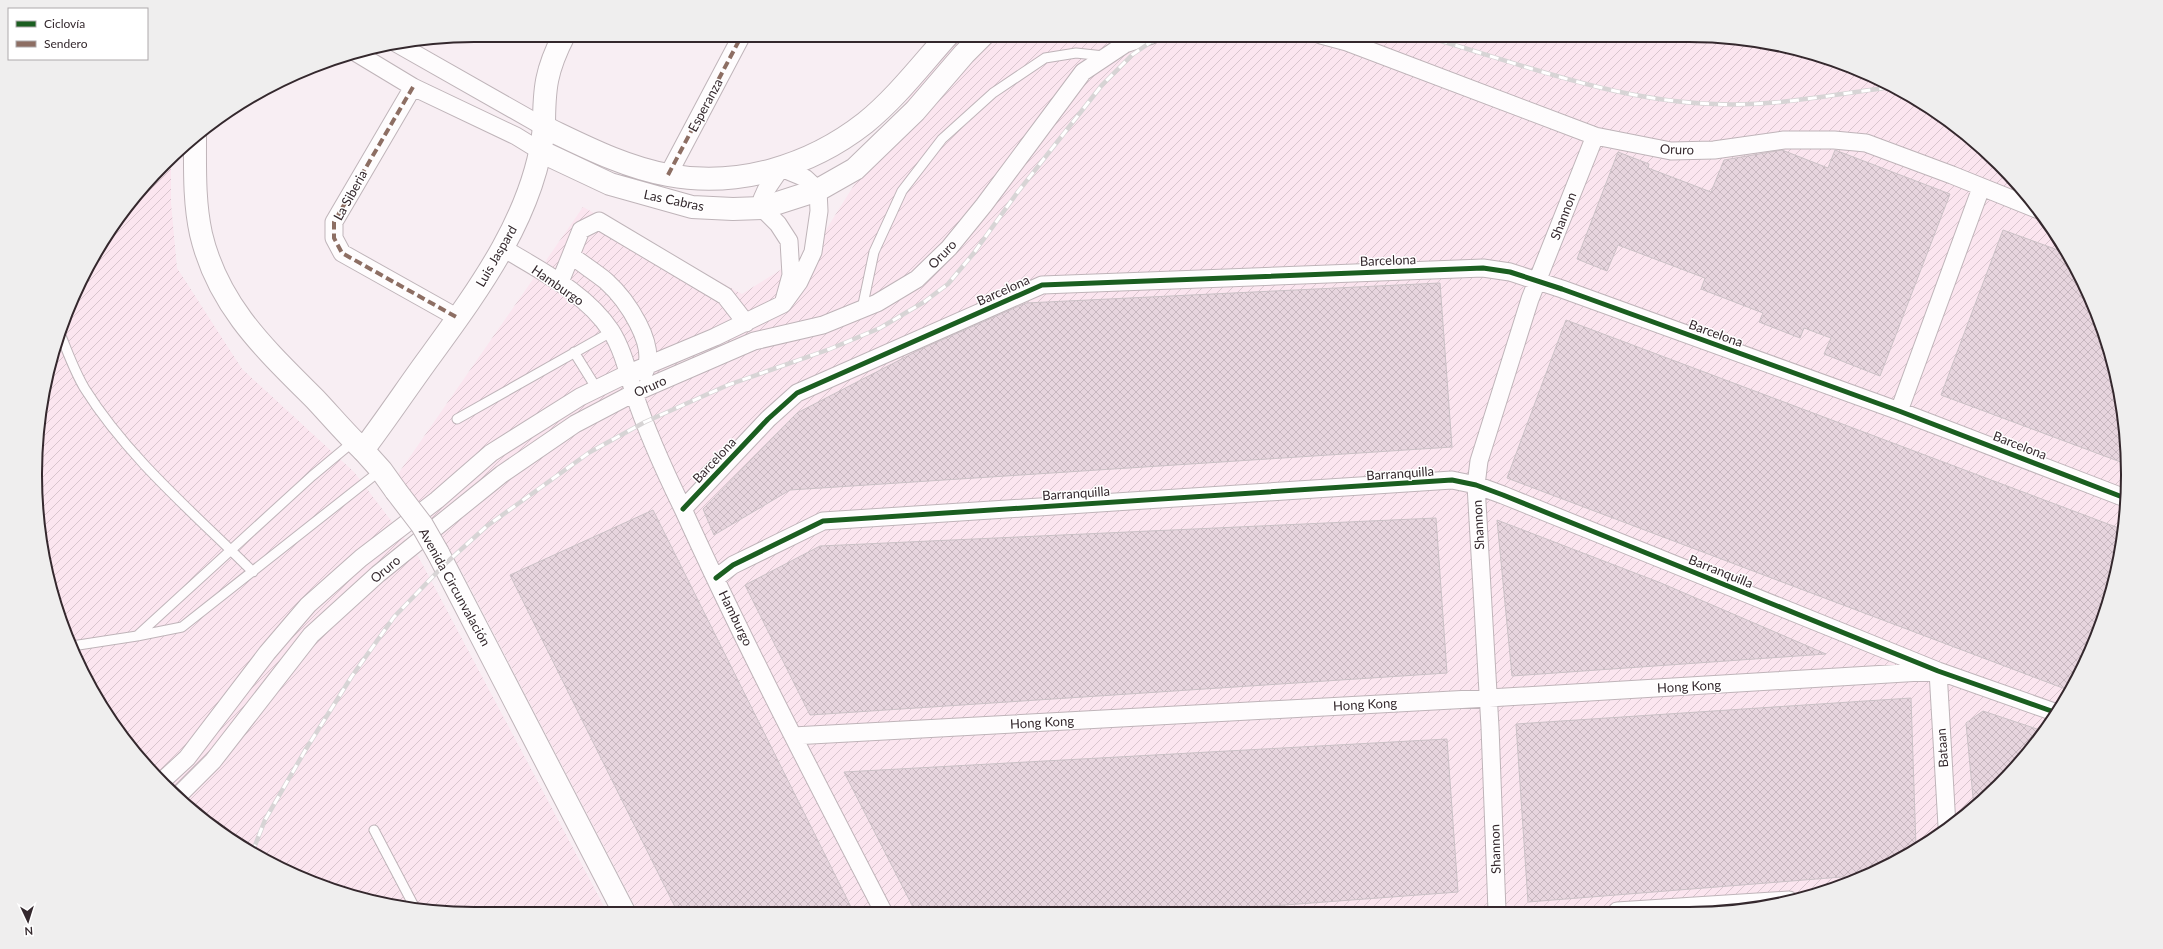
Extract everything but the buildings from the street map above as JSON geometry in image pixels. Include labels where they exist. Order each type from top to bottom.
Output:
[{"type":"main road","name":"Luis Jaspard","points":[[358,446],[458,318],[503,248],[519,215],[542,152],[544,92],[547,74],[560,42]]},
{"type":"main road","name":"Las Cabras","points":[[544,127],[609,157],[668,175],[714,178],[744,176],[781,168],[826,149],[866,122],[883,106],[942,42]]},
{"type":"main road","name":"Las Cabras","points":[[542,152],[610,184],[692,207],[733,209],[762,208],[818,190],[854,169],[916,111],[964,54],[977,42]]},
{"type":"main road","name":"Avenida Circunvalación","points":[[195,144],[195,190],[201,234],[215,275],[226,297],[253,336],[381,470],[422,525],[438,553],[621,907]]},
{"type":"street","name":"Esperanza","points":[[668,175],[738,42]]},
{"type":"street","name":"Oruro","points":[[182,792],[213,761],[311,635],[344,604],[508,469],[575,424],[634,393],[754,341],[823,325],[877,303],[917,279],[949,248],[984,205],[1083,72],[1104,56],[1131,42]]},
{"type":"street","name":"Oruro","points":[[1347,42],[1595,136],[1671,151],[1714,150],[1784,140],[1834,140],[1866,144],[1952,174],[1981,188],[2028,206]]},
{"type":"street","name":"Las Cabras","points":[[405,48],[544,127]]},
{"type":"street","name":"Las Cabras","points":[[363,57],[413,87],[516,136],[542,152]]},
{"type":"street","name":"La Siberia","points":[[413,87],[334,222],[334,238],[342,253],[458,318]]},
{"type":"street","name":"Shannon","points":[[1497,907],[1489,698],[1476,485],[1484,440],[1537,281],[1595,136]]},
{"type":"street","points":[[781,168],[805,178],[818,190],[819,211],[813,252],[799,282],[783,304],[791,275],[789,241],[778,224],[762,208],[762,199],[766,190],[781,168]]},
{"type":"street","points":[[1899,411],[1981,188]]},
{"type":"street","points":[[560,282],[581,230],[599,221],[725,296],[746,324]]},
{"type":"street","name":"Hamburgo","points":[[503,248],[560,282],[591,308],[611,332],[630,373],[634,393],[683,509],[793,736],[881,907]]},
{"type":"street","points":[[571,255],[607,282],[630,310],[645,338],[649,365],[634,393]]},
{"type":"street","name":"Barcelona","points":[[683,509],[768,419],[797,393],[1042,285],[1483,268],[1510,272],[1537,281],[1899,411],[2120,496]]},
{"type":"street","name":"Oruro","points":[[166,777],[187,758],[267,653],[308,605],[361,558],[437,500],[491,453],[546,417],[597,389],[630,373],[746,324],[783,304]]},
{"type":"street","name":"Barranquilla","points":[[716,578],[733,564],[823,521],[1452,480],[1476,485],[1938,671],[2051,711]]},
{"type":"street","name":"Hong Kong","points":[[793,736],[1489,698],[1938,671]]},
{"type":"street","name":"Bataan","points":[[1938,671],[1947,822]]},
{"type":"street","points":[[1679,907],[1748,903]]},
{"type":"lane","points":[[862,309],[874,252],[902,191],[942,138],[993,93],[1045,58],[1076,53],[1104,56]]},
{"type":"lane","points":[[457,419],[611,332]]},
{"type":"lane","points":[[64,340],[84,388],[132,450],[164,484],[253,572]]},
{"type":"lane","points":[[574,352],[597,389]]},
{"type":"lane","points":[[137,636],[312,476],[358,446]]},
{"type":"lane","points":[[77,645],[182,627],[381,470]]},
{"type":"lane","points":[[374,830],[412,902]]},
{"type":"shaded area","points":[[951,42],[1717,43],[1773,50],[1828,65],[1854,75],[1905,100],[1952,131],[1974,149],[2014,189],[2032,211],[2063,258],[2076,283],[2098,335],[2106,363],[2113,390],[2120,446],[2120,503],[2117,531],[2113,559],[2098,614],[2088,640],[2063,691],[2032,738],[2014,760],[1974,800],[1952,818],[1905,849],[1854,874],[1828,884],[1773,899],[1717,906],[1688,907],[635,907],[462,572],[398,474],[583,207],[742,294],[814,249],[936,54]]},
{"type":"shaded area","points":[[171,167],[171,203],[177,268],[242,369],[354,472],[418,556],[604,907],[474,907],[418,903],[390,899],[363,892],[335,884],[309,874],[258,849],[211,818],[189,800],[149,760],[131,738],[100,691],[75,640],[65,614],[50,559],[43,503],[42,474],[46,418],[50,390],[65,335],[87,283],[100,258],[131,211],[149,189]]},
{"type":"railway","points":[[254,847],[265,820],[306,749],[352,676],[394,617],[445,564],[487,526],[590,452],[645,422],[728,385],[830,349],[880,328],[924,302],[948,284],[973,254],[1017,193],[1102,85],[1132,55],[1151,42]]},
{"type":"railway","points":[[1444,42],[1566,79],[1640,96],[1677,101],[1715,104],[1760,104],[1883,88]]},
{"type":"marked path","points":[[668,175],[738,42]]},
{"type":"marked path","points":[[413,87],[334,222],[334,238],[342,253],[458,318]]},
{"type":"cycle path","points":[[683,509],[768,419],[797,393],[1042,285],[1483,268],[1510,272],[1562,289],[1899,411],[2120,496]]},
{"type":"cycle path","points":[[716,578],[733,565],[823,521],[1452,480],[1476,485],[1503,495],[1938,671],[2051,711]]}]
